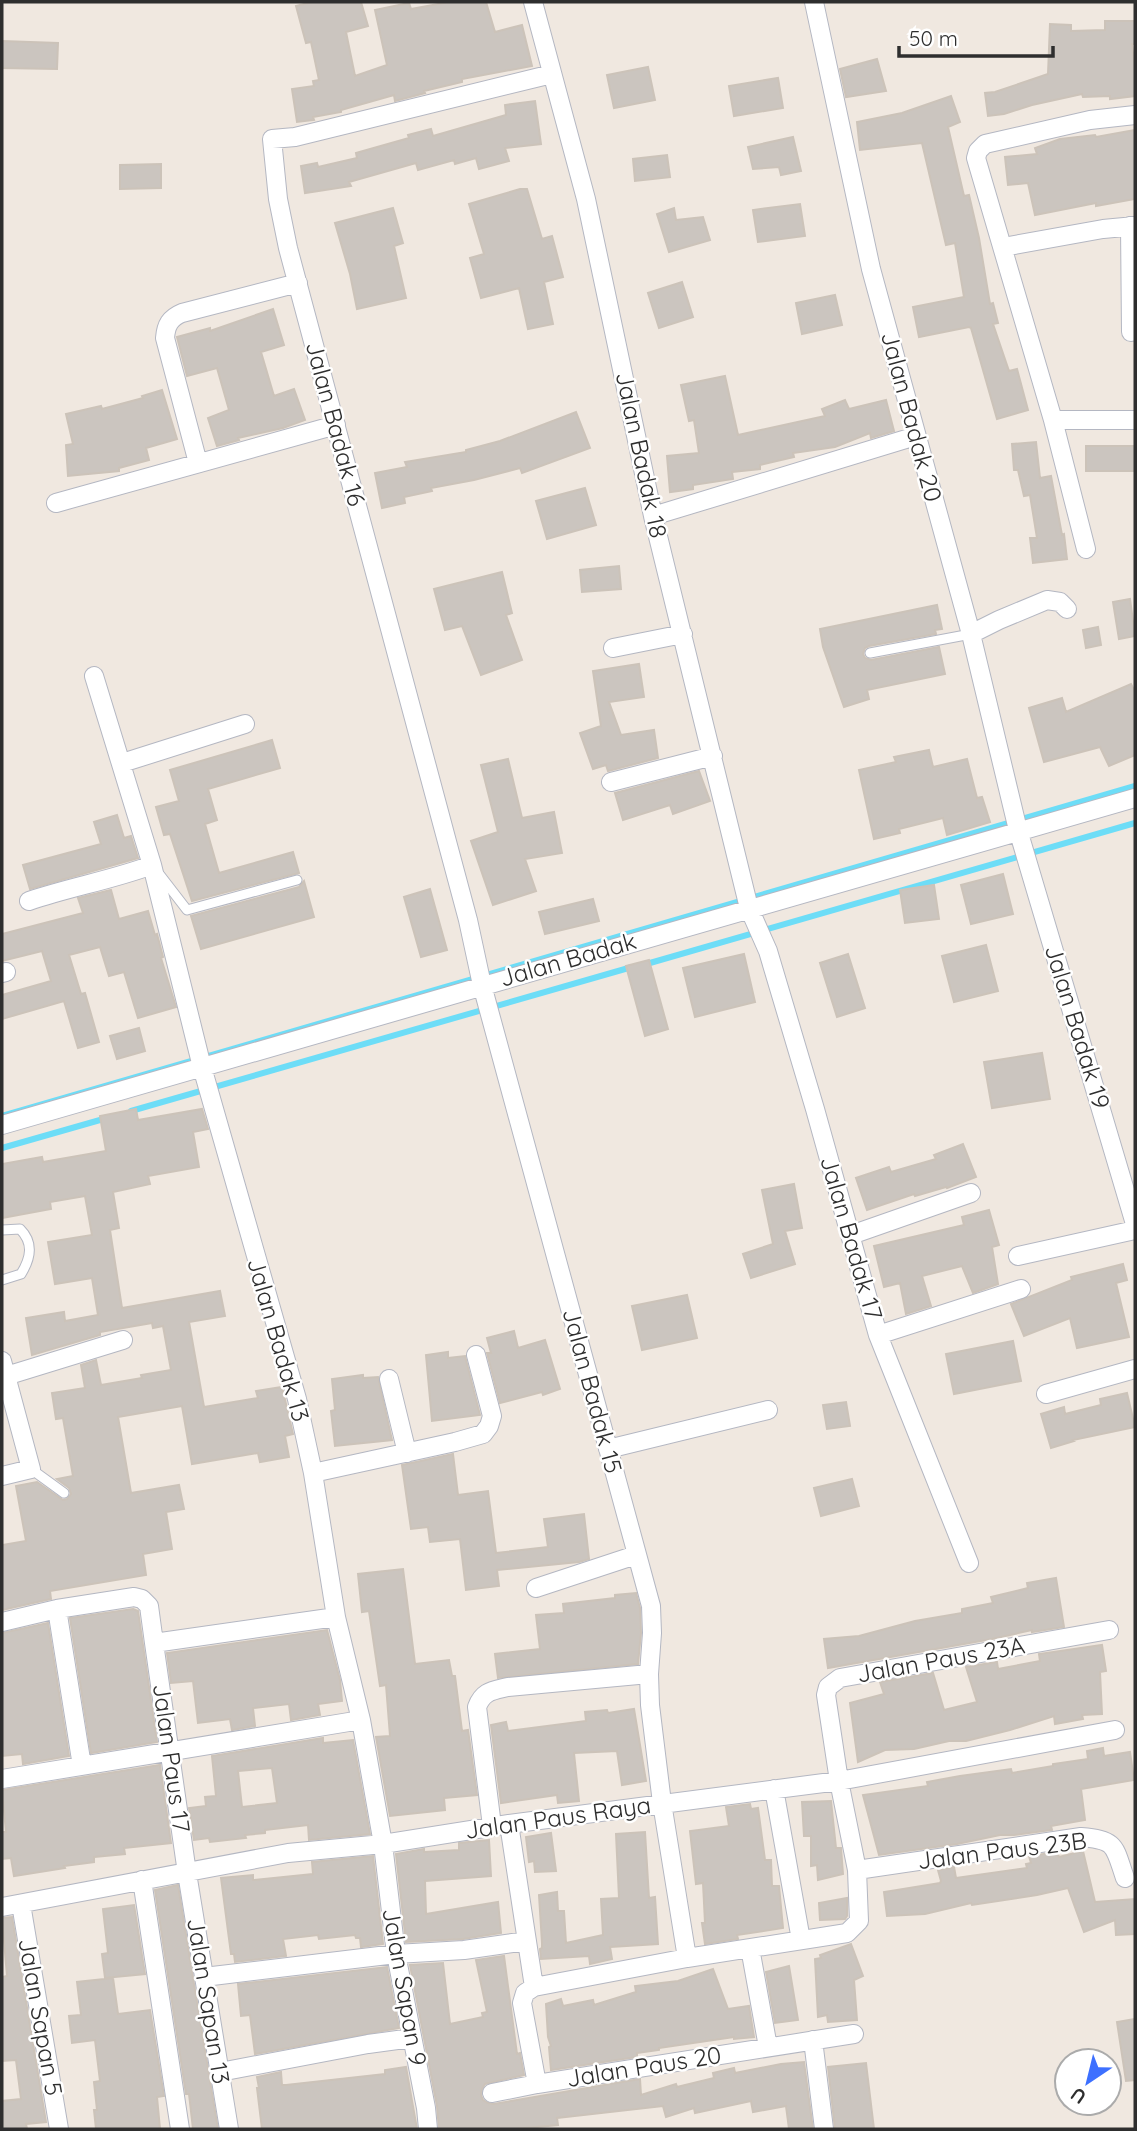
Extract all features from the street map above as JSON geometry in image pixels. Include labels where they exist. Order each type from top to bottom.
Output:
[{"type":"street","name":"Jalan Badak 18","points":[[533,2],[586,199],[653,516],[749,908]]},
{"type":"street","name":"Jalan Badak 20","points":[[814,2],[871,269],[971,634],[1018,831]]},
{"type":"street","name":"Jalan Badak 16","points":[[482,985],[468,920],[298,283],[278,199],[272,139],[295,137],[552,74]]},
{"type":"street","points":[[1086,549],[1053,420],[976,158],[978,151],[985,144],[1090,120],[1135,116]]},
{"type":"street","points":[[1003,247],[1133,226],[1131,332]]},
{"type":"street","points":[[198,464],[165,338],[166,326],[173,317],[182,313],[298,283]]},
{"type":"street","points":[[1053,420],[1135,420]]},
{"type":"street","points":[[56,503],[335,425]]},
{"type":"street","points":[[653,516],[916,436]]},
{"type":"street","points":[[971,634],[1047,600],[1060,602],[1068,609]]},
{"type":"street","points":[[613,648],[683,634]]},
{"type":"street","name":"Jalan Badak 13","points":[[94,676],[152,865],[202,1067],[297,1399],[313,1472],[336,1621],[361,1720],[383,1844]]},
{"type":"street","points":[[122,763],[245,724]]},
{"type":"street","points":[[611,782],[713,756]]},
{"type":"street","name":"Jalan Badak","points":[[2,1125],[1135,798]]},
{"type":"street","name":"Jalan Badak 19","points":[[1018,831],[1135,1227]]},
{"type":"street","points":[[29,901],[119,877],[152,865]]},
{"type":"street","name":"Jalan Badak 17","points":[[749,908],[768,951],[878,1335],[969,1563]]},
{"type":"street","name":"Jalan Badak 15","points":[[482,985],[651,1606],[650,1705],[662,1803],[687,1958]]},
{"type":"street","points":[[851,1235],[971,1194]]},
{"type":"street","points":[[1018,1256],[1135,1227]]},
{"type":"street","points":[[878,1335],[1021,1289]]},
{"type":"street","points":[[2,1476],[31,1469],[4,1368],[123,1340]]},
{"type":"street","points":[[313,1472],[483,1434],[492,1416],[476,1355]]},
{"type":"street","points":[[1046,1394],[1135,1369]]},
{"type":"street","points":[[389,1379],[407,1453]]},
{"type":"street","points":[[608,1449],[768,1409]]},
{"type":"street","points":[[536,1588],[636,1555]]},
{"type":"street","name":"Jalan Paus 17","points":[[57,1609],[134,1597],[142,1599],[149,1606],[187,1872]]},
{"type":"street","points":[[2,1622],[57,1609],[82,1766]]},
{"type":"street","points":[[155,1643],[336,1621]]},
{"type":"street","name":"Jalan Paus 23A","points":[[801,1940],[847,1933],[859,1921],[856,1870],[839,1781],[826,1695],[828,1687],[840,1678],[1109,1630]]},
{"type":"street","name":"Jalan Paus 20","points":[[649,1674],[508,1687],[487,1693],[480,1698],[477,1707],[500,1825],[527,1941],[534,1987],[525,1993],[522,2003],[537,2084],[854,2034]]},
{"type":"street","points":[[2,1779],[361,1720]]},
{"type":"street","name":"Jalan Paus Raya","points":[[2,1908],[288,1853],[383,1844],[500,1825],[839,1781],[1115,1730]]},
{"type":"street","points":[[534,1987],[801,1940],[774,1789]]},
{"type":"street","name":"Jalan Paus 23B","points":[[856,1870],[1081,1837],[1099,1839],[1111,1844],[1117,1853],[1125,1878]]},
{"type":"street","name":"Jalan Sapan 9","points":[[383,1844],[396,1954],[428,2129]]},
{"type":"street","name":"Jalan Sapan 13","points":[[187,1872],[229,2129]]},
{"type":"street","points":[[142,1880],[180,2129]]},
{"type":"street","name":"Jalan Sapan 5","points":[[21,1904],[60,2129]]},
{"type":"street","points":[[204,1977],[527,1941]]},
{"type":"street","points":[[750,1948],[768,2047]]},
{"type":"street","points":[[220,2072],[412,2038]]},
{"type":"street","points":[[813,2040],[824,2129]]},
{"type":"street","points":[[492,2093],[537,2084]]},
{"type":"lane","points":[[870,653],[971,634]]},
{"type":"lane","points":[[152,865],[187,911],[297,880]]},
{"type":"lane","points":[[2,1230],[20,1229],[27,1235],[31,1252],[21,1274],[2,1280]]},
{"type":"lane","points":[[31,1469],[64,1493]]},
{"type":"building","points":[[312,2],[361,2],[368,26],[346,32],[355,76],[387,65],[375,10],[409,3],[411,9],[449,2],[486,2],[495,32],[522,25],[532,66],[462,79],[462,82],[395,101],[394,95],[341,112],[313,117],[314,120],[297,122],[292,89],[314,86],[313,81],[319,80],[311,42],[306,43],[296,6]]},
{"type":"building","points":[[1105,21],[1135,21],[1135,44],[1132,44],[1135,96],[1110,99],[1110,96],[1083,97],[1082,94],[988,116],[985,93],[1048,74],[1050,24],[1071,25],[1071,31],[1105,30]]},
{"type":"building","points":[[2,41],[58,43],[57,69],[2,68]]},
{"type":"building","points":[[877,59],[886,91],[846,97],[840,69]]},
{"type":"building","points":[[648,67],[655,100],[614,108],[607,75]]},
{"type":"building","points":[[778,78],[783,108],[734,116],[729,86]]},
{"type":"building","points":[[951,96],[960,122],[948,127],[964,196],[969,195],[979,238],[990,304],[993,303],[998,323],[993,324],[1009,371],[1017,369],[1028,410],[997,419],[971,328],[919,337],[913,307],[964,297],[955,243],[946,245],[922,143],[860,150],[857,122],[902,113]]},
{"type":"building","points":[[535,101],[541,144],[505,148],[509,161],[479,169],[476,158],[455,164],[454,160],[418,170],[416,163],[349,182],[351,186],[305,193],[301,166],[317,163],[318,167],[357,158],[356,153],[409,138],[408,135],[431,129],[433,136],[506,115],[505,105]]},
{"type":"building","points":[[1135,130],[1135,199],[1096,206],[1096,203],[1035,215],[1028,183],[1008,185],[1005,157],[1037,154],[1035,148],[1060,139],[1096,137]]},
{"type":"building","points":[[793,137],[801,171],[781,175],[779,167],[753,169],[748,147]]},
{"type":"building","points":[[667,155],[670,177],[635,181],[633,159]]},
{"type":"building","points":[[161,164],[161,188],[120,189],[120,165]]},
{"type":"building","points":[[527,189],[542,239],[552,236],[563,277],[544,282],[553,324],[528,329],[519,288],[481,298],[470,258],[484,254],[469,204]]},
{"type":"building","points":[[800,204],[805,236],[758,242],[753,210]]},
{"type":"building","points":[[393,208],[403,243],[394,246],[406,298],[357,309],[335,223]]},
{"type":"building","points":[[674,208],[676,220],[703,217],[710,240],[669,252],[657,214]]},
{"type":"building","points":[[682,282],[693,317],[659,328],[648,293]]},
{"type":"building","points":[[835,295],[842,325],[802,334],[796,303]]},
{"type":"building","points":[[273,309],[284,345],[261,352],[274,396],[294,389],[305,420],[217,446],[208,418],[229,410],[217,368],[187,376],[177,337],[210,328],[210,331]]},
{"type":"building","points":[[725,376],[738,435],[825,416],[822,409],[845,400],[849,409],[886,400],[894,431],[871,438],[870,433],[835,447],[793,453],[794,457],[760,465],[760,469],[732,472],[733,479],[693,485],[693,489],[670,492],[667,456],[699,453],[694,420],[689,421],[681,385]]},
{"type":"building","points":[[162,390],[177,439],[146,448],[149,460],[119,468],[119,471],[68,476],[66,445],[73,444],[66,414],[101,406],[102,409]]},
{"type":"building","points":[[576,412],[590,448],[522,473],[520,468],[431,488],[432,491],[404,497],[405,503],[382,508],[375,473],[407,467],[405,462],[466,452]]},
{"type":"building","points":[[1036,442],[1040,478],[1051,476],[1067,559],[1033,563],[1030,538],[1037,538],[1030,495],[1024,496],[1018,470],[1014,470],[1012,444]]},
{"type":"building","points":[[1086,446],[1135,446],[1135,471],[1086,471]]},
{"type":"building","points":[[585,488],[596,525],[547,539],[536,501]]},
{"type":"building","points":[[619,566],[621,589],[582,592],[580,570]]},
{"type":"building","points":[[502,572],[512,613],[506,615],[522,660],[481,675],[462,626],[445,630],[434,589]]},
{"type":"building","points":[[1130,599],[1135,636],[1119,639],[1113,602]]},
{"type":"building","points":[[937,605],[942,629],[935,630],[936,634],[869,646],[863,654],[871,660],[939,647],[945,674],[867,690],[869,699],[844,707],[823,647],[820,629]]},
{"type":"building","points":[[1098,627],[1101,645],[1086,648],[1083,630]]},
{"type":"building","points":[[639,664],[644,697],[609,702],[621,735],[654,730],[658,758],[608,771],[606,765],[593,769],[580,733],[601,726],[593,671]]},
{"type":"building","points":[[1131,684],[1135,692],[1135,755],[1109,766],[1100,747],[1044,762],[1029,708],[1062,698],[1066,712]]},
{"type":"building","points":[[272,740],[280,768],[208,789],[217,820],[205,824],[219,873],[293,852],[299,873],[192,901],[170,834],[164,835],[156,807],[179,801],[170,770]]},
{"type":"building","points":[[929,750],[933,767],[967,759],[977,798],[982,797],[990,822],[947,835],[943,818],[899,829],[900,833],[874,839],[859,770],[896,762],[894,757]]},
{"type":"building","points":[[508,759],[522,818],[554,812],[562,853],[525,859],[536,891],[493,905],[471,841],[498,832],[481,765]]},
{"type":"building","points":[[699,771],[710,801],[673,814],[670,805],[623,820],[615,793]]},
{"type":"building","points":[[117,815],[124,838],[131,836],[138,858],[30,889],[23,865],[101,844],[94,822]]},
{"type":"building","points":[[1003,874],[1013,914],[971,924],[961,885]]},
{"type":"building","points":[[304,881],[314,917],[201,949],[191,916],[299,887]]},
{"type":"building","points":[[934,885],[939,919],[905,923],[900,890]]},
{"type":"building","points":[[430,889],[447,950],[421,957],[404,897]]},
{"type":"building","points":[[111,890],[119,919],[148,911],[155,935],[157,934],[163,957],[161,958],[176,1007],[138,1018],[124,972],[109,976],[100,947],[69,955],[81,994],[85,993],[99,1042],[78,1048],[64,1001],[2,1019],[2,995],[51,981],[42,951],[2,961],[2,934],[83,913],[78,898]]},
{"type":"building","points":[[593,899],[599,921],[545,934],[539,912]]},
{"type":"building","points":[[986,945],[998,991],[954,1002],[942,956]]},
{"type":"building","points":[[744,954],[755,1002],[695,1017],[683,968]]},
{"type":"building","points":[[848,954],[865,1008],[837,1017],[820,963]]},
{"type":"building","points":[[649,960],[668,1029],[645,1036],[626,966]]},
{"type":"building","points":[[139,1028],[145,1051],[117,1059],[110,1036]]},
{"type":"building","points":[[1042,1053],[1050,1099],[992,1108],[984,1062]]},
{"type":"building","points":[[136,1109],[138,1120],[202,1109],[208,1129],[193,1132],[199,1167],[148,1176],[150,1184],[113,1192],[119,1228],[110,1230],[122,1308],[220,1291],[225,1316],[189,1322],[204,1407],[258,1398],[256,1391],[282,1387],[293,1434],[285,1436],[289,1457],[260,1462],[258,1453],[192,1464],[182,1406],[118,1417],[131,1493],[179,1485],[184,1509],[166,1512],[172,1549],[143,1554],[146,1575],[50,1591],[51,1599],[2,1610],[2,1545],[26,1541],[16,1486],[37,1482],[63,1500],[71,1494],[69,1488],[57,1479],[73,1476],[63,1418],[56,1419],[52,1393],[85,1388],[81,1365],[96,1360],[101,1385],[171,1370],[163,1326],[153,1328],[152,1323],[100,1332],[100,1335],[32,1355],[26,1318],[64,1312],[65,1321],[98,1315],[92,1278],[55,1284],[48,1242],[92,1235],[85,1196],[50,1202],[51,1209],[2,1218],[2,1164],[42,1157],[43,1162],[106,1151],[100,1116]]},
{"type":"building","points":[[963,1144],[976,1177],[947,1188],[915,1196],[914,1194],[867,1210],[856,1178],[889,1167],[891,1172],[936,1159],[934,1155]]},
{"type":"building","points":[[794,1184],[802,1228],[785,1231],[795,1264],[751,1278],[743,1254],[773,1244],[762,1190]]},
{"type":"building","points":[[989,1210],[999,1245],[992,1247],[998,1284],[973,1293],[962,1266],[922,1276],[931,1306],[906,1314],[900,1283],[884,1287],[874,1246],[964,1225],[962,1217]]},
{"type":"building","points":[[1123,1264],[1127,1280],[1116,1283],[1129,1337],[1077,1348],[1070,1318],[1024,1336],[1011,1304],[1072,1280],[1071,1277]]},
{"type":"building","points":[[687,1295],[697,1338],[642,1350],[632,1306]]},
{"type":"building","points":[[514,1331],[518,1348],[545,1340],[560,1389],[500,1403],[487,1353],[491,1353],[487,1338]]},
{"type":"building","points":[[1013,1341],[1021,1381],[954,1394],[946,1354]]},
{"type":"building","points":[[448,1352],[448,1358],[465,1356],[480,1415],[432,1421],[426,1355]]},
{"type":"building","points":[[363,1375],[363,1378],[378,1377],[392,1440],[335,1446],[331,1411],[335,1410],[332,1379]]},
{"type":"building","points":[[1127,1393],[1135,1427],[1073,1440],[1051,1448],[1041,1414],[1064,1407],[1065,1414],[1101,1405],[1100,1399]]},
{"type":"building","points":[[846,1402],[850,1426],[827,1429],[823,1405]]},
{"type":"building","points":[[453,1454],[458,1495],[488,1491],[496,1553],[548,1547],[544,1519],[584,1514],[589,1559],[497,1570],[499,1586],[466,1590],[460,1539],[430,1542],[428,1527],[411,1529],[402,1465]]},
{"type":"building","points":[[852,1479],[859,1506],[821,1516],[814,1488]]},
{"type":"building","points":[[403,1569],[415,1664],[449,1660],[452,1676],[455,1676],[462,1731],[468,1730],[477,1795],[444,1798],[445,1810],[390,1816],[376,1737],[390,1736],[386,1685],[380,1686],[369,1611],[362,1612],[358,1574]]},
{"type":"building","points":[[1056,1578],[1064,1627],[1032,1630],[828,1668],[824,1639],[859,1636],[915,1621],[962,1613],[962,1609],[993,1603],[991,1597],[1028,1588],[1027,1583]]},
{"type":"building","points":[[636,1593],[640,1608],[641,1633],[638,1664],[498,1678],[495,1654],[540,1649],[536,1615],[564,1613],[563,1604]]},
{"type":"building","points":[[133,1609],[138,1611],[157,1742],[91,1753],[70,1618]]},
{"type":"building","points":[[48,1623],[69,1756],[23,1764],[22,1754],[2,1756],[2,1633]]},
{"type":"building","points":[[327,1630],[340,1680],[342,1701],[318,1704],[320,1715],[291,1720],[289,1704],[253,1708],[255,1726],[232,1730],[230,1719],[198,1723],[193,1681],[171,1683],[167,1653]]},
{"type":"building","points":[[1102,1645],[1106,1671],[1100,1672],[1102,1714],[1082,1715],[1083,1719],[1055,1724],[1054,1716],[966,1741],[949,1741],[914,1749],[885,1750],[858,1762],[850,1703],[884,1694],[880,1682],[933,1673],[944,1710],[977,1702],[966,1667],[997,1662],[998,1669],[1040,1661],[1039,1654]]},
{"type":"building","points":[[634,1709],[646,1781],[622,1785],[617,1751],[574,1753],[579,1801],[558,1803],[557,1795],[501,1803],[491,1725],[506,1722],[508,1731],[586,1721],[585,1712],[607,1710],[608,1713]]},
{"type":"building","points":[[323,1738],[323,1743],[353,1740],[370,1834],[309,1840],[308,1825],[265,1830],[265,1833],[245,1835],[246,1838],[210,1842],[209,1838],[194,1840],[189,1808],[206,1806],[205,1797],[216,1796],[212,1756]],"holes":[[[272,1768],[277,1803],[242,1807],[238,1771]]]},
{"type":"building","points":[[1103,1748],[1104,1756],[1130,1752],[1134,1780],[1081,1789],[1085,1820],[1051,1826],[1052,1830],[1000,1835],[879,1855],[863,1795],[928,1786],[927,1782],[960,1776],[1011,1769],[1012,1773],[1053,1766],[1088,1759],[1087,1751]]},
{"type":"building","points":[[160,1765],[171,1843],[124,1848],[125,1854],[94,1857],[94,1862],[14,1876],[11,1858],[2,1859],[2,1832],[6,1832],[2,1790]]},
{"type":"building","points":[[831,1801],[836,1848],[841,1848],[843,1874],[818,1880],[817,1865],[811,1866],[811,1836],[804,1836],[802,1802]]},
{"type":"building","points":[[750,1804],[751,1809],[758,1808],[765,1860],[771,1860],[772,1886],[779,1886],[783,1928],[737,1935],[738,1939],[705,1944],[702,1923],[705,1923],[703,1883],[696,1884],[690,1831],[729,1826],[726,1807]]},
{"type":"building","points":[[645,1832],[649,1898],[655,1897],[658,1944],[610,1947],[612,1959],[590,1964],[589,1956],[541,1959],[539,1895],[557,1892],[558,1911],[564,1911],[566,1943],[603,1935],[601,1899],[619,1898],[616,1834]]},
{"type":"building","points":[[551,1833],[556,1871],[535,1872],[534,1861],[529,1862],[526,1837]]},
{"type":"building","points":[[489,1840],[491,1876],[425,1881],[426,1914],[498,1902],[501,1933],[463,1939],[406,1942],[396,1854],[424,1849],[424,1852],[459,1850],[459,1843]]},
{"type":"building","points":[[1083,1851],[1095,1902],[1135,1899],[1135,1934],[1116,1935],[1115,1920],[1084,1932],[1068,1888],[1037,1895],[972,1905],[971,1903],[925,1914],[887,1916],[884,1892],[940,1883],[938,1870],[954,1867],[956,1878],[1027,1868],[1026,1864],[1031,1863],[1029,1856],[1057,1852],[1059,1857]]},
{"type":"building","points":[[373,1856],[383,1944],[361,1947],[360,1938],[355,1935],[283,1939],[286,1956],[235,1962],[234,1954],[231,1954],[221,1878],[253,1875],[253,1880],[313,1874],[312,1862]]},
{"type":"building","points":[[178,1885],[218,2129],[193,2129],[189,2094],[186,2094],[155,1890]]},
{"type":"building","points":[[847,1898],[845,1919],[820,1920],[819,1903]]},
{"type":"building","points":[[134,1905],[145,1974],[105,1978],[102,1954],[108,1953],[103,1909]]},
{"type":"building","points":[[12,1917],[46,2122],[26,2124],[27,2129],[2,2129],[2,2101],[21,2099],[16,2060],[2,2061],[2,1977],[7,1976],[2,1918]]},
{"type":"building","points":[[851,1944],[863,1976],[854,1980],[857,2020],[828,2022],[827,2015],[818,2017],[815,1959]]},
{"type":"building","points":[[504,1956],[517,2054],[520,2053],[524,2075],[485,2084],[481,2095],[488,2103],[640,2079],[641,2095],[676,2084],[677,2087],[714,2078],[713,2073],[734,2068],[735,2073],[804,2062],[813,2129],[789,2129],[786,2106],[753,2112],[751,2101],[695,2113],[694,2108],[666,2117],[663,2106],[557,2118],[558,2125],[516,2129],[439,2129],[410,1965],[443,1963],[450,2024],[483,2017],[482,2013],[487,2012],[476,1960]]},
{"type":"building","points":[[789,1966],[798,2020],[775,2023],[766,1972]]},
{"type":"building","points":[[387,1967],[399,2028],[255,2054],[250,2015],[241,2016],[238,1984]]},
{"type":"building","points":[[713,1969],[728,2009],[749,2006],[754,2037],[734,2037],[659,2048],[637,2053],[637,2057],[551,2070],[546,2004],[561,1999],[563,2006],[593,2000],[594,2005],[636,1992],[635,1986],[678,1981]]},
{"type":"building","points":[[113,1978],[118,2014],[150,2010],[164,2096],[157,2097],[160,2129],[96,2129],[94,2082],[100,2081],[95,2040],[72,2043],[69,2016],[81,2015],[77,1982]]},
{"type":"building","points":[[1135,2019],[1135,2080],[1126,2081],[1123,2047],[1121,2047],[1117,2022]]},
{"type":"building","points":[[866,2063],[874,2129],[835,2129],[828,2067]]},
{"type":"building","points":[[406,2067],[417,2129],[262,2129],[257,2077],[281,2072],[282,2085],[286,2085],[385,2074],[385,2070]]},
{"type":"waterway","points":[[2,1116],[1135,786]]},
{"type":"waterway","points":[[643,965],[1135,823]]},
{"type":"waterway","points":[[131,1111],[632,967]]},
{"type":"waterway","points":[[2,1148],[107,1118]]}]
